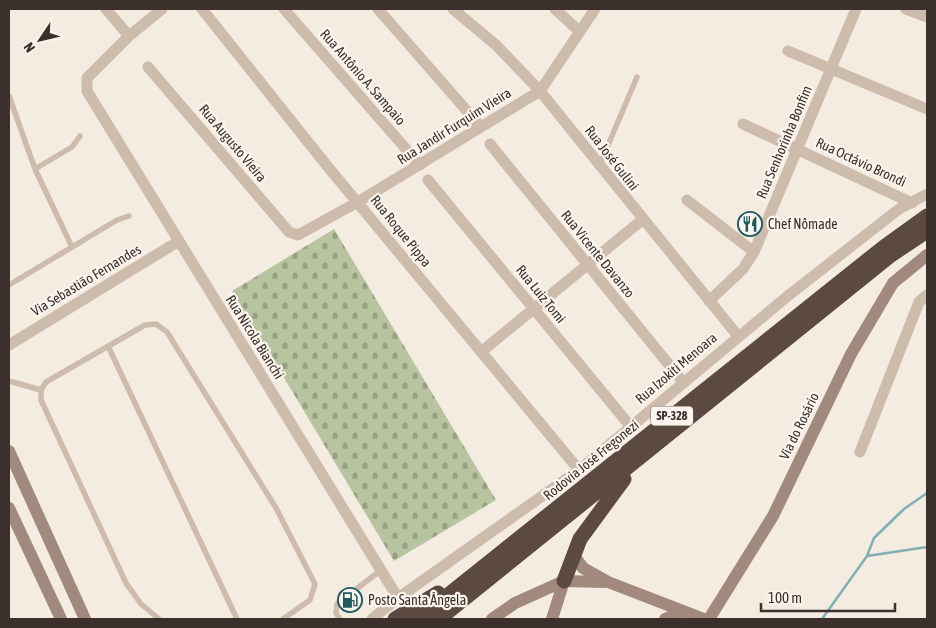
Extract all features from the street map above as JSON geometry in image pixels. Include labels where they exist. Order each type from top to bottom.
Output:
[{"type":"highway","name":"Rodovia José Fregonezi","points":[[418,619],[884,246],[927,216]]},
{"type":"highway","name":"Rodovia José Fregonezi","points":[[439,619],[891,255],[927,231]]},
{"type":"highway","points":[[564,581],[580,539],[617,486],[658,444]]},
{"type":"highway","points":[[396,619],[486,564]]},
{"type":"street","points":[[106,9],[129,36],[162,9]]},
{"type":"street","name":"Rua Roque Pippa","points":[[202,9],[579,470]]},
{"type":"street","name":"Rua Antônio A. Sampaio","points":[[284,9],[420,165]]},
{"type":"street","points":[[378,9],[481,127]]},
{"type":"street","name":"Rua José Gulini","points":[[453,9],[496,45],[540,91],[642,220],[738,336]]},
{"type":"street","points":[[555,9],[579,31]]},
{"type":"street","name":"Rua Jandir Furquim Vieira","points":[[298,235],[358,202],[540,91],[595,9]]},
{"type":"street","name":"Rua Senhorinha Bonfim","points":[[709,301],[743,269],[754,252],[856,9]]},
{"type":"street","points":[[906,9],[927,17]]},
{"type":"street","name":"Rua Nicola Bianchi","points":[[129,36],[88,78],[87,91],[398,598]]},
{"type":"street","points":[[788,51],[927,109]]},
{"type":"street","name":"Rua Augusto Vieira","points":[[148,67],[290,232],[298,235]]},
{"type":"street","name":"Rua Octávio Brondi","points":[[743,124],[912,203]]},
{"type":"street","name":"Rua Vicente Davanzo","points":[[490,144],[683,382]]},
{"type":"street","name":"Rua Luiz Tomi","points":[[428,180],[630,427]]},
{"type":"street","name":"Rua Izokiti Menoara","points":[[372,619],[398,598],[579,470],[738,336],[899,209],[927,194]]},
{"type":"street","points":[[687,200],[754,252]]},
{"type":"street","points":[[481,352],[642,220]]},
{"type":"street","name":"Via Sebastião Fernandes","points":[[9,345],[179,242]]},
{"type":"street","name":"Via do Rosário","points":[[709,619],[773,516],[851,354],[893,283],[927,256]]},
{"type":"street","points":[[860,452],[918,302],[927,295]]},
{"type":"street","points":[[9,451],[85,619]]},
{"type":"street","points":[[9,508],[61,619]]},
{"type":"street","points":[[573,554],[583,568],[608,582],[704,619]]},
{"type":"street","points":[[492,619],[515,603],[564,581],[608,582]]},
{"type":"street","points":[[552,619],[564,581]]},
{"type":"street","points":[[665,619],[682,612]]},
{"type":"lane","points":[[599,166],[637,77]]},
{"type":"lane","points":[[9,96],[35,169],[72,247]]},
{"type":"lane","points":[[35,169],[72,147],[80,136]]},
{"type":"lane","points":[[9,286],[117,220],[128,216]]},
{"type":"lane","points":[[159,619],[141,604],[126,583],[41,400],[41,390],[46,382],[145,325],[156,324],[167,332],[276,508],[315,584],[310,600],[283,619]]},
{"type":"lane","points":[[108,346],[237,619]]},
{"type":"lane","points":[[9,381],[41,390]]},
{"type":"lane","points":[[340,619],[336,612],[337,604],[381,570]]},
{"type":"green space","points":[[334,229],[496,500],[394,561],[232,291]]},
{"type":"waterway","points":[[822,619],[867,556],[874,538],[904,509],[927,493]]},
{"type":"waterway","points":[[867,556],[927,547]]},
{"type":"place","name":"Chef Nômade","points":[[750,224]]},
{"type":"place","name":"Posto Santa Ângela","points":[[350,600]]}]
